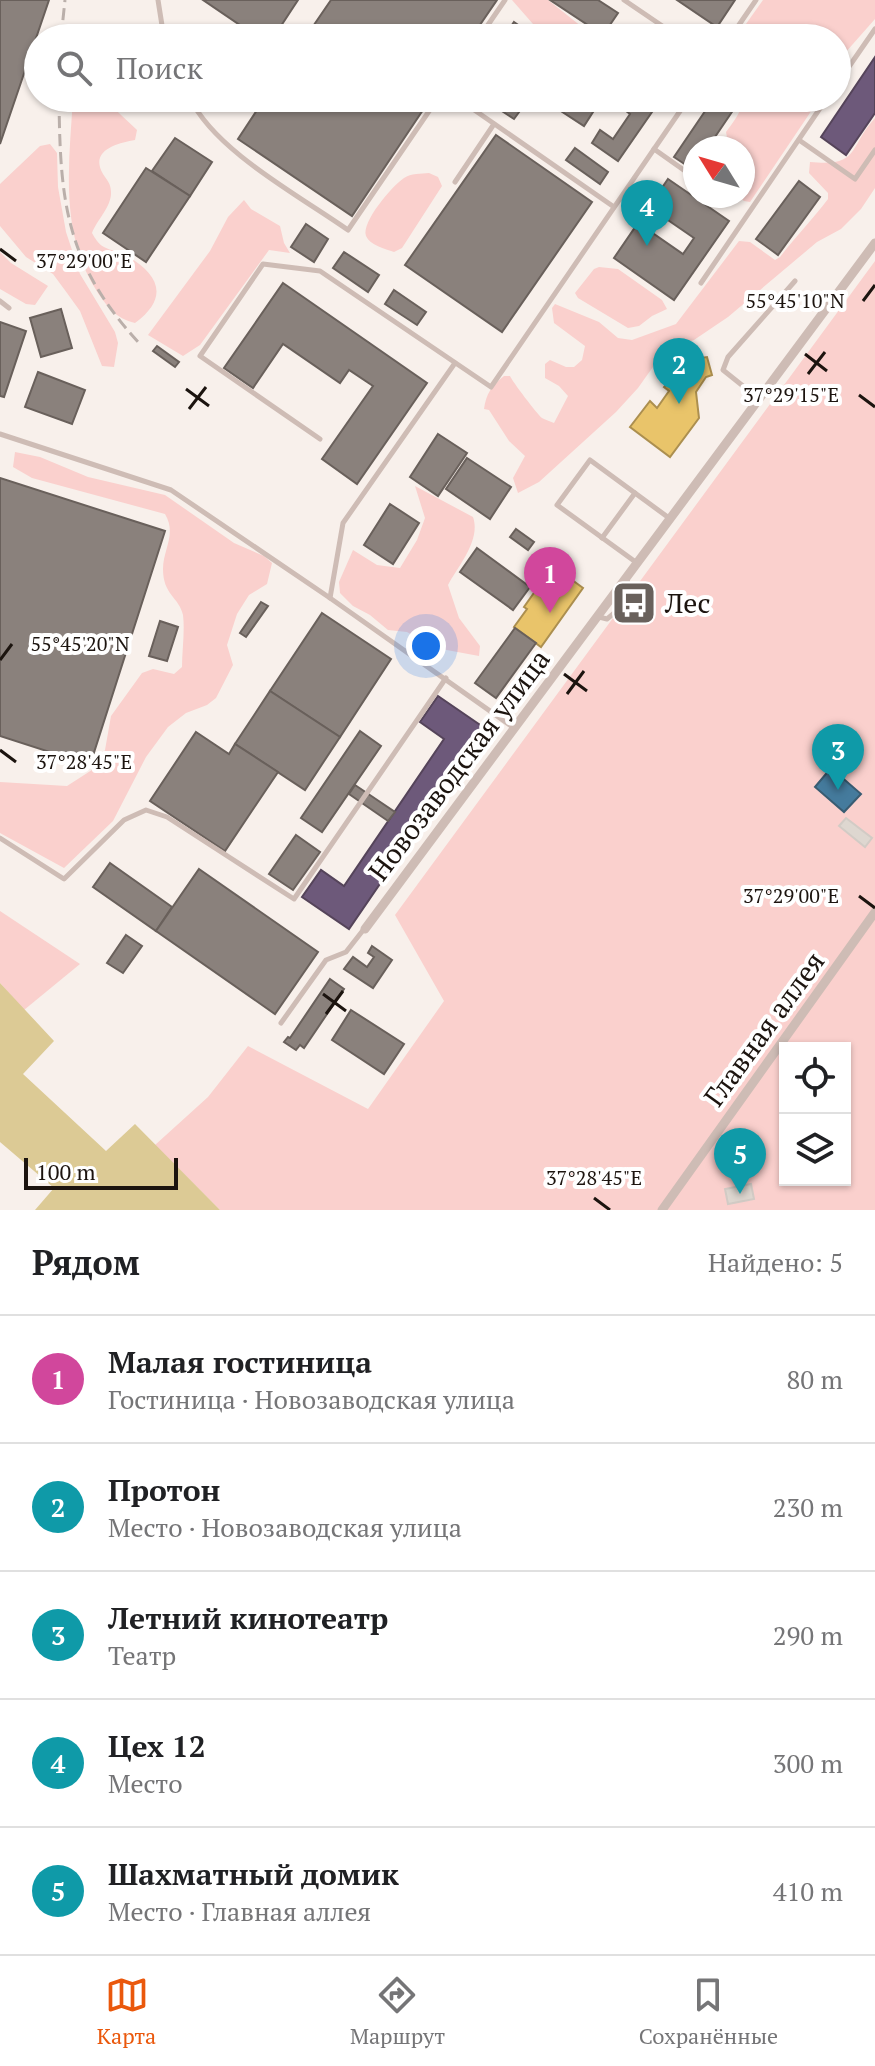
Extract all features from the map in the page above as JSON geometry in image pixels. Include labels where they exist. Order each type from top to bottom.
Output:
[{"type":"street","name":"Новозаводская улица","points":[[365,929],[875,243]]},
{"type":"street","name":"Главная аллея","points":[[662,1210],[875,912]]},
{"type":"lane","points":[[158,0],[162,24]]},
{"type":"lane","points":[[489,24],[505,0]]},
{"type":"lane","points":[[624,0],[659,24]]},
{"type":"lane","points":[[740,24],[756,0]]},
{"type":"lane","points":[[851,64],[875,29]]},
{"type":"lane","points":[[197,112],[235,152],[348,230],[428,112]]},
{"type":"lane","points":[[477,112],[614,207]]},
{"type":"lane","points":[[320,439],[200,356],[263,264],[320,271],[491,387],[679,112]]},
{"type":"lane","points":[[701,283],[818,112]]},
{"type":"lane","points":[[455,182],[494,124]]},
{"type":"lane","points":[[799,140],[855,179],[875,150]]},
{"type":"lane","points":[[654,149],[683,170]]},
{"type":"lane","points":[[759,399],[723,370],[728,357],[795,281]]},
{"type":"lane","points":[[0,301],[9,308]]},
{"type":"lane","points":[[330,598],[343,523],[455,363]]},
{"type":"lane","points":[[0,434],[171,490],[514,728]]},
{"type":"lane","points":[[637,563],[557,505],[590,460],[670,519]]},
{"type":"lane","points":[[602,538],[635,493]]},
{"type":"lane","points":[[0,838],[64,879],[124,820],[146,810],[167,817],[294,899],[446,678]]},
{"type":"lane","points":[[281,1023],[326,960],[346,952],[365,929]]},
{"type":"shaded area","points":[[512,0],[548,0],[578,24],[533,24]]},
{"type":"shaded area","points":[[763,0],[875,0],[875,19],[851,46],[851,24],[746,24]]},
{"type":"shaded area","points":[[72,112],[118,112],[137,130],[135,140],[102,153],[100,166],[110,187],[111,197],[92,233],[102,246],[138,263],[153,279],[156,296],[153,305],[135,323],[118,316],[106,304],[86,270],[77,247],[69,198]]},
{"type":"shaded area","points":[[739,112],[811,112],[755,195],[755,136],[727,136],[726,132]]},
{"type":"shaded area","points":[[875,118],[875,188],[861,209],[841,229],[817,242],[728,317],[694,340],[665,350],[616,412],[539,482],[518,493],[513,478],[525,456],[509,441],[489,410],[484,409],[488,394],[496,383],[504,376],[510,376],[539,415],[554,423],[568,396],[545,378],[545,364],[550,360],[574,367],[582,360],[585,346],[554,323],[552,308],[555,304],[599,322],[618,338],[632,340],[676,324],[739,241],[750,242],[775,260],[780,257],[828,199],[828,193],[809,173],[810,162],[826,163],[845,158]]},
{"type":"shaded area","points":[[50,144],[57,153],[58,187],[66,232],[80,274],[115,332],[118,343],[114,367],[102,366],[80,311],[53,274],[26,257],[0,226],[0,184],[40,146]]},
{"type":"shaded area","points":[[429,173],[438,177],[442,186],[402,248],[394,252],[371,242],[366,236],[368,222],[386,196],[407,176]]},
{"type":"shaded area","points":[[244,200],[251,209],[280,226],[290,253],[269,250],[200,345],[183,356],[148,335],[210,251],[228,217]]},
{"type":"shaded area","points":[[0,252],[11,263],[48,286],[35,305],[26,304],[0,289]]},
{"type":"shaded area","points":[[875,261],[875,1210],[220,1210],[155,1145],[208,1097],[248,1046],[368,1109],[444,1001],[395,915]]},
{"type":"shaded area","points":[[599,267],[618,269],[662,300],[667,309],[639,326],[628,328],[578,298],[575,293]]},
{"type":"shaded area","points":[[15,452],[40,457],[88,477],[165,495],[234,543],[264,556],[272,563],[267,584],[249,595],[237,614],[227,645],[233,665],[216,698],[186,713],[168,727],[146,757],[113,821],[64,868],[0,833],[0,782],[67,786],[95,768],[105,750],[111,716],[142,673],[153,669],[174,674],[182,667],[183,615],[164,578],[170,535],[165,514],[32,478],[13,467]]},
{"type":"shaded area","points":[[415,486],[473,517],[472,543],[448,585],[459,618],[480,646],[479,656],[436,648],[407,632],[388,630],[340,593],[339,582],[353,550],[377,565],[400,568],[417,540],[425,518]]},
{"type":"shaded area","points":[[0,911],[80,964],[24,1010],[0,983]]},
{"type":"shaded area","points":[[0,983],[54,1041],[23,1074],[106,1151],[135,1124],[220,1210],[35,1210],[54,1188],[0,1142]]},
{"type":"building: Жильё","points":[[690,356],[694,359],[707,357],[712,375],[706,377],[696,392],[699,418],[670,457],[630,427],[650,401],[657,408],[669,391],[664,387]]},
{"type":"building: Жильё","points":[[553,566],[583,588],[541,647],[514,627]]},
{"type":"building: Офисы","points":[[875,57],[875,113],[846,155],[821,137],[838,112],[851,112],[851,93]]},
{"type":"building: Офисы","points":[[438,696],[486,729],[349,929],[302,897],[321,870],[344,886],[444,739],[420,722]]},
{"type":"building: Учреждения","points":[[831,768],[861,794],[844,812],[815,787]]},
{"type":"building: Промзона","points":[[0,0],[49,0],[41,24],[24,24],[24,73],[0,144]]},
{"type":"building: Промзона","points":[[203,0],[298,0],[282,24],[238,24]]},
{"type":"building: Промзона","points":[[331,0],[497,0],[481,24],[315,24]]},
{"type":"building: Промзона","points":[[550,0],[598,0],[618,13],[610,24],[586,24]]},
{"type":"building: Промзона","points":[[677,0],[735,0],[719,24],[713,24]]},
{"type":"building: Промзона","points":[[256,112],[422,112],[352,216],[238,139]]},
{"type":"building: Промзона","points":[[503,112],[519,112],[514,119]]},
{"type":"building: Промзона","points":[[562,112],[593,112],[584,126]]},
{"type":"building: Промзона","points":[[627,112],[652,112],[618,161],[592,143],[600,130],[613,139],[630,114]]},
{"type":"building: Промзона","points":[[705,112],[732,112],[716,136],[688,136]]},
{"type":"building: Промзона","points":[[496,135],[592,202],[502,332],[405,265]]},
{"type":"building: Промзона","points":[[175,138],[212,162],[190,196],[152,171]]},
{"type":"building: Промзона","points":[[683,144],[683,163],[674,157]]},
{"type":"building: Промзона","points":[[575,148],[608,172],[600,184],[566,160]]},
{"type":"building: Промзона","points":[[146,168],[190,196],[146,262],[103,233]]},
{"type":"building: Промзона","points":[[668,179],[683,189],[683,208],[710,208],[729,221],[674,300],[614,258],[638,223],[683,254],[694,238],[649,207]]},
{"type":"building: Промзона","points":[[799,181],[820,197],[778,255],[756,239]]},
{"type":"building: Промзона","points":[[306,224],[328,239],[314,262],[291,247]]},
{"type":"building: Промзона","points":[[344,252],[379,275],[368,292],[333,268]]},
{"type":"building: Промзона","points":[[283,283],[427,383],[357,484],[322,459],[373,386],[349,370],[340,383],[283,344],[253,388],[224,368]]},
{"type":"building: Промзона","points":[[394,290],[426,312],[417,325],[385,304]]},
{"type":"building: Промзона","points":[[61,309],[72,348],[41,357],[30,318]]},
{"type":"building: Промзона","points":[[0,322],[26,331],[4,397],[0,396]]},
{"type":"building: Промзона","points":[[157,346],[179,362],[175,367],[153,351]]},
{"type":"building: Промзона","points":[[38,372],[85,390],[72,424],[25,407]]},
{"type":"building: Промзона","points":[[438,434],[467,453],[438,496],[410,477]]},
{"type":"building: Промзона","points":[[467,458],[511,487],[490,519],[446,489]]},
{"type":"building: Промзона","points":[[0,478],[165,531],[90,765],[0,736]]},
{"type":"building: Промзона","points":[[390,504],[419,523],[393,564],[364,545]]},
{"type":"building: Промзона","points":[[516,529],[534,542],[528,550],[510,537]]},
{"type":"building: Промзона","points":[[477,548],[530,587],[513,610],[460,572]]},
{"type":"building: Промзона","points":[[261,602],[268,606],[246,637],[240,633]]},
{"type":"building: Промзона","points":[[322,613],[391,659],[340,737],[270,691]]},
{"type":"building: Промзона","points":[[160,621],[178,627],[167,661],[149,656]]},
{"type":"building: Промзона","points":[[515,628],[536,643],[496,698],[475,683]]},
{"type":"building: Промзона","points":[[270,691],[340,737],[305,790],[235,744]]},
{"type":"building: Промзона","points":[[360,731],[381,746],[322,832],[301,818]]},
{"type":"building: Промзона","points":[[196,732],[229,754],[235,744],[278,772],[225,851],[150,801]]},
{"type":"building: Промзона","points":[[355,785],[395,812],[388,821],[349,794]]},
{"type":"building: Промзона","points":[[296,835],[320,852],[293,890],[269,874]]},
{"type":"building: Промзона","points":[[110,863],[172,907],[156,931],[93,887]]},
{"type":"building: Промзона","points":[[199,869],[318,952],[275,1014],[156,931]]},
{"type":"building: Промзона","points":[[126,935],[142,946],[123,973],[107,963]]},
{"type":"building: Промзона","points":[[372,946],[392,960],[373,988],[344,969],[353,957],[367,967],[374,957],[368,953]]},
{"type":"building: Промзона","points":[[330,979],[344,989],[304,1048],[300,1045],[296,1050],[284,1042],[290,1038]]},
{"type":"building: Промзона","points":[[351,1010],[404,1044],[384,1074],[332,1040]]},
{"type":"building: Прочее","points":[[846,818],[872,838],[865,847],[839,826]]},
{"type":"building: Прочее","points":[[751,1184],[754,1199],[728,1204],[725,1189]]},
{"type":"railway","points":[[62,24],[65,0]]},
{"type":"railway","points":[[59,112],[66,201],[82,259],[115,315],[140,344]]},
{"type":"place","name":"Цех 12","points":[[647,246]]},
{"type":"place","name":"Протон","points":[[679,404]]},
{"type":"place","name":"Лес","points":[[634,603]]},
{"type":"place","name":"Малая гостиница","points":[[550,613]]},
{"type":"place","name":"Летний кинотеатр","points":[[838,790]]},
{"type":"place","name":"Шахматный домик","points":[[740,1194]]}]
